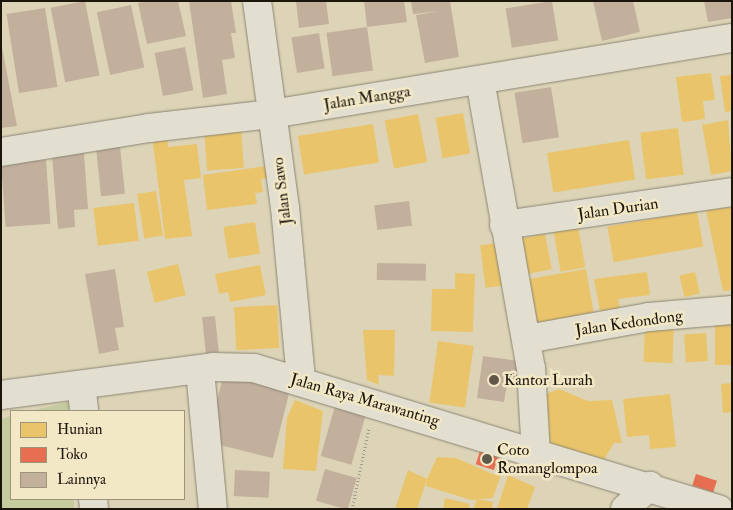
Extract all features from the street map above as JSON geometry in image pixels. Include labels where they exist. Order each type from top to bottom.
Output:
[{"type":"street","name":"Jalan Sawo","points":[[257,1],[272,114],[302,381]]},
{"type":"street","name":"Jalan Mangga","points":[[1,152],[149,128],[272,114],[732,38]]},
{"type":"street","points":[[480,80],[504,225],[527,339],[536,454]]},
{"type":"street","name":"Jalan Durian","points":[[504,225],[732,192]]},
{"type":"street","name":"Jalan Kedondong","points":[[527,339],[649,317],[732,310]]},
{"type":"street","name":"Jalan Raya Marawanting","points":[[1,395],[241,366],[302,381],[373,405],[428,418],[536,454],[650,486],[720,509]]},
{"type":"street","points":[[200,370],[214,509]]},
{"type":"street","points":[[81,385],[84,410]]},
{"type":"street","points":[[625,509],[650,486]]},
{"type":"path","points":[[352,509],[373,405]]},
{"type":"green space","points":[[76,400],[76,410],[35,410]]},
{"type":"green space","points":[[10,416],[10,500],[74,500],[74,509],[1,509],[1,419]]},
{"type":"building: Hunian","points":[[711,73],[715,100],[703,101],[705,119],[682,122],[676,77]]},
{"type":"building: Hunian","points":[[732,75],[732,111],[725,112],[720,76]]},
{"type":"building: Hunian","points":[[463,113],[470,153],[443,158],[435,118]]},
{"type":"building: Hunian","points":[[418,114],[427,162],[394,169],[385,120]]},
{"type":"building: Hunian","points":[[728,120],[732,171],[711,175],[702,125]]},
{"type":"building: Hunian","points":[[373,124],[379,163],[304,174],[298,136]]},
{"type":"building: Hunian","points":[[241,127],[244,168],[207,170],[204,130]]},
{"type":"building: Hunian","points":[[678,128],[684,175],[646,179],[640,133]]},
{"type":"building: Hunian","points":[[167,134],[168,147],[197,144],[201,178],[184,180],[192,236],[165,239],[152,136]]},
{"type":"building: Hunian","points":[[629,140],[635,180],[553,192],[547,153]]},
{"type":"building: Hunian","points":[[273,165],[274,177],[261,179],[263,192],[255,193],[257,204],[207,210],[203,175]]},
{"type":"building: Hunian","points":[[156,191],[163,235],[144,238],[137,194]]},
{"type":"building: Hunian","points":[[134,203],[139,241],[98,246],[93,208]]},
{"type":"building: Hunian","points":[[732,207],[732,290],[723,291],[706,210]]},
{"type":"building: Hunian","points":[[697,211],[703,246],[614,262],[607,227]]},
{"type":"building: Hunian","points":[[255,222],[260,254],[228,259],[223,227]]},
{"type":"building: Hunian","points":[[578,226],[585,267],[561,272],[553,230]]},
{"type":"building: Hunian","points":[[545,234],[552,269],[520,275],[514,240]]},
{"type":"building: Hunian","points":[[498,243],[503,286],[485,288],[480,245]]},
{"type":"building: Hunian","points":[[178,264],[186,295],[155,303],[147,272]]},
{"type":"building: Hunian","points":[[260,265],[266,295],[230,302],[228,292],[219,294],[215,274]]},
{"type":"building: Hunian","points":[[586,269],[594,314],[529,326],[521,280]]},
{"type":"building: Hunian","points":[[647,272],[650,295],[618,299],[620,308],[600,311],[594,279]]},
{"type":"building: Hunian","points":[[695,272],[700,293],[684,297],[679,276]]},
{"type":"building: Hunian","points":[[455,273],[475,274],[473,332],[431,331],[432,289],[455,289]]},
{"type":"building: Hunian","points":[[277,305],[279,348],[236,350],[234,307]]},
{"type":"building: Hunian","points":[[645,320],[674,321],[673,363],[644,362]]},
{"type":"building: Hunian","points":[[715,322],[732,322],[732,365],[715,365]]},
{"type":"building: Hunian","points":[[363,330],[395,330],[394,376],[378,375],[379,385],[367,380]]},
{"type":"building: Hunian","points":[[706,333],[708,361],[686,362],[684,335]]},
{"type":"building: Hunian","points":[[438,341],[474,346],[465,407],[429,402]]},
{"type":"building: Hunian","points":[[732,383],[732,412],[723,413],[721,384]]},
{"type":"building: Hunian","points":[[559,389],[588,401],[612,400],[622,443],[614,443],[603,461],[551,450],[546,394]]},
{"type":"building: Hunian","points":[[670,394],[676,447],[650,449],[649,435],[627,437],[623,399]]},
{"type":"building: Hunian","points":[[295,400],[323,411],[316,471],[283,469],[287,418]]},
{"type":"building: Hunian","points":[[437,457],[456,458],[495,475],[505,463],[493,498],[471,500],[426,486],[427,479]]},
{"type":"building: Hunian","points":[[408,470],[427,479],[417,509],[395,509]]},
{"type":"building: Hunian","points":[[508,475],[535,487],[527,509],[497,509]]},
{"type":"building: Hunian","points":[[445,498],[470,504],[468,509],[443,509]]},
{"type":"building: Hunian","points":[[477,499],[493,502],[492,509],[473,509]]},
{"type":"building: Toko","name":"Coto Romanglompoa","points":[[481,448],[499,454],[494,470],[476,464]]},
{"type":"building: Toko","points":[[696,474],[717,481],[713,492],[692,485]]},
{"type":"building: Lainnya","points":[[85,1],[100,76],[65,82],[51,8]]},
{"type":"building: Lainnya","points":[[178,1],[186,36],[147,44],[138,3]]},
{"type":"building: Lainnya","points":[[189,1],[231,1],[236,33],[231,33],[235,58],[222,60],[227,94],[203,98]]},
{"type":"building: Lainnya","points":[[296,1],[326,1],[329,24],[299,28]]},
{"type":"building: Lainnya","points":[[364,1],[404,1],[407,22],[367,27]]},
{"type":"building: Lainnya","points":[[411,1],[450,1],[459,57],[425,63],[416,15],[440,11],[413,14]]},
{"type":"building: Lainnya","points":[[552,1],[558,41],[512,48],[506,8]]},
{"type":"building: Lainnya","points":[[593,1],[633,1],[640,32],[602,41]]},
{"type":"building: Lainnya","points":[[704,1],[732,1],[732,18],[708,22]]},
{"type":"building: Lainnya","points":[[131,5],[144,68],[110,75],[97,12]]},
{"type":"building: Lainnya","points":[[45,8],[58,87],[19,93],[6,14]]},
{"type":"building: Lainnya","points":[[367,27],[373,71],[333,76],[326,33]]},
{"type":"building: Lainnya","points":[[319,33],[325,69],[297,73],[291,37]]},
{"type":"building: Lainnya","points":[[1,42],[17,126],[1,128]]},
{"type":"building: Lainnya","points":[[185,47],[193,90],[163,96],[155,53]]},
{"type":"building: Lainnya","points":[[551,87],[559,137],[522,143],[514,93]]},
{"type":"building: Lainnya","points":[[119,137],[125,194],[101,196],[95,140]]},
{"type":"building: Lainnya","points":[[84,153],[88,209],[74,210],[75,227],[58,229],[52,156]]},
{"type":"building: Lainnya","points":[[46,160],[50,224],[6,227],[1,163]]},
{"type":"building: Lainnya","points":[[409,201],[412,226],[377,230],[374,205]]},
{"type":"building: Lainnya","points":[[377,263],[426,264],[426,281],[377,280]]},
{"type":"building: Lainnya","points":[[115,269],[124,327],[115,328],[119,350],[99,354],[85,274]]},
{"type":"building: Lainnya","points":[[215,316],[219,352],[206,353],[202,317]]},
{"type":"building: Lainnya","name":"Kantor Lurah","points":[[483,356],[526,362],[523,381],[508,379],[504,402],[477,398]]},
{"type":"building: Lainnya","points":[[225,369],[291,385],[273,458],[207,442]]},
{"type":"building: Lainnya","points":[[335,406],[366,415],[351,465],[321,456]]},
{"type":"building: Lainnya","points":[[325,469],[357,478],[348,509],[316,501]]},
{"type":"building: Lainnya","points":[[235,470],[270,472],[269,498],[234,496]]},
{"type":"place","name":"Kantor Lurah","points":[[494,380]]},
{"type":"place","name":"Coto Romanglompoa","points":[[487,459]]}]
